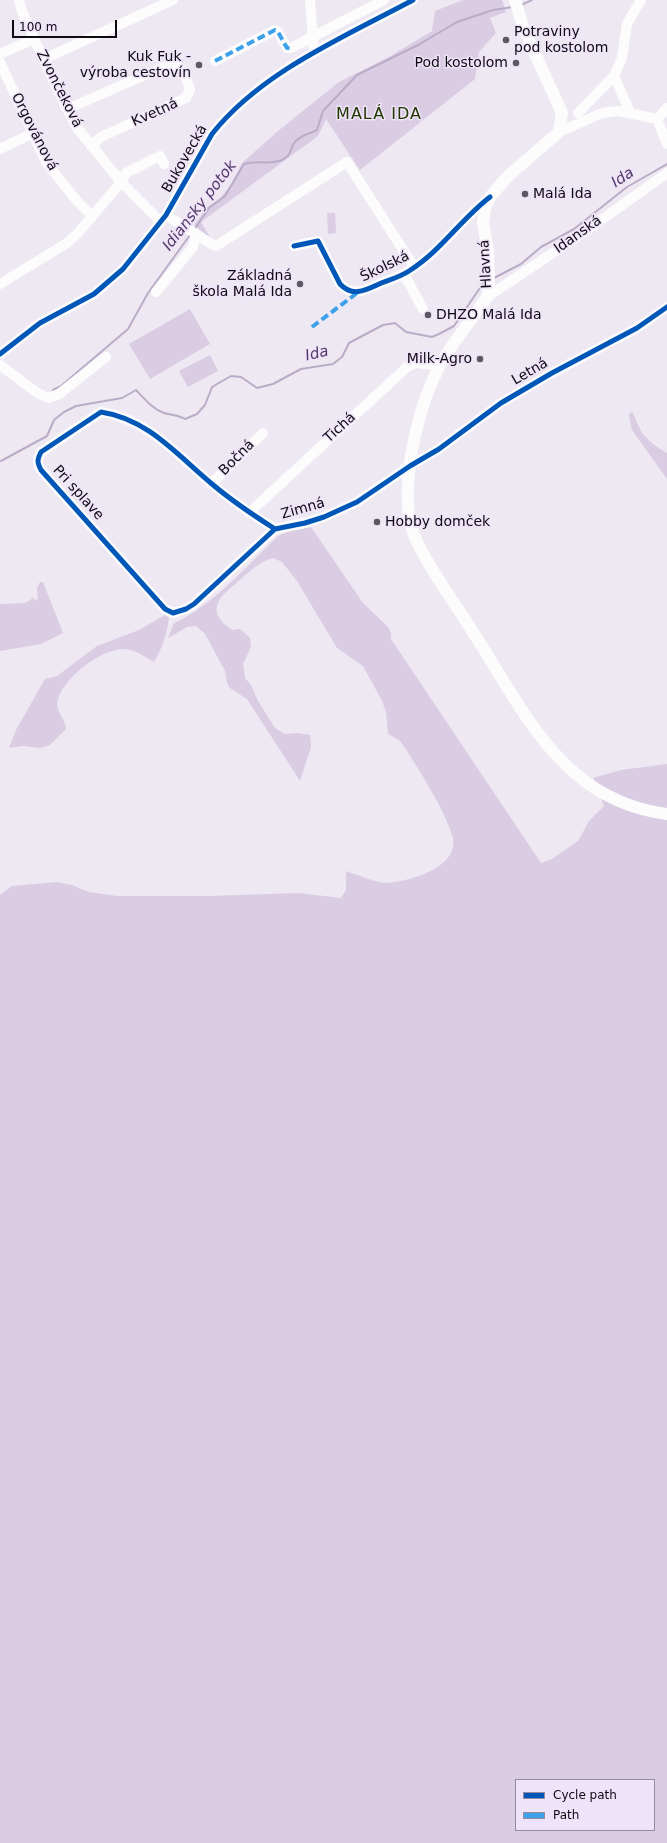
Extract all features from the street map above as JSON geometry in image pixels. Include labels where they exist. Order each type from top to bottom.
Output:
[{"type":"main road","points":[[516,4],[562,113],[559,132]]},
{"type":"main road","name":"Hlavná","points":[[559,132],[508,176],[478,214],[489,272],[488,291],[440,366],[422,410],[410,466],[408,501],[409,518],[419,546],[457,608],[535,728],[560,760],[576,775],[606,796],[648,812],[667,814]]},
{"type":"street","name":"Zvončeková","points":[[19,0],[34,39],[78,129],[121,182],[164,218]]},
{"type":"street","points":[[44,59],[173,0]]},
{"type":"street","points":[[310,0],[314,53]]},
{"type":"street","points":[[215,61],[275,30],[289,48],[384,0]]},
{"type":"street","name":"Bukovecká","points":[[0,354],[40,323],[85,300],[101,289],[123,269],[164,218],[204,147],[220,124],[259,88],[314,53],[412,0]]},
{"type":"street","points":[[578,113],[614,76],[622,58],[627,24],[641,0]]},
{"type":"street","points":[[0,54],[34,39]]},
{"type":"street","name":"Orgovánová","points":[[0,62],[46,162],[52,172],[91,215]]},
{"type":"street","name":"Kvetná","points":[[67,109],[166,66],[176,65],[183,70],[190,89],[186,98],[100,137],[91,146]]},
{"type":"street","points":[[614,76],[630,112]]},
{"type":"street","points":[[559,106],[574,113],[602,113],[619,111],[630,112],[657,119]]},
{"type":"street","points":[[657,119],[667,108]]},
{"type":"street","points":[[559,132],[602,113]]},
{"type":"street","points":[[657,119],[667,144]]},
{"type":"street","points":[[0,149],[32,133]]},
{"type":"street","points":[[0,284],[67,243],[78,233],[91,215],[121,182],[128,171],[160,156],[164,164]]},
{"type":"street","name":"Školská","points":[[164,218],[192,231],[213,245],[218,245],[347,162],[414,267]]},
{"type":"street","name":"Idanská","points":[[488,291],[590,228],[667,173]]},
{"type":"street","name":"Školská","points":[[294,246],[318,241],[340,284],[345,289],[357,293],[404,274],[478,214]]},
{"type":"street","points":[[156,292],[193,246],[192,231]]},
{"type":"street","points":[[404,274],[423,309]]},
{"type":"street","name":"Letná","points":[[410,466],[439,449],[501,403],[552,373],[637,328],[667,308]]},
{"type":"street","points":[[0,365],[36,392],[48,398],[59,394],[106,357]]},
{"type":"street","name":"Tichá","points":[[249,513],[407,367],[416,363],[440,366]]},
{"type":"street","name":"Pri splave","points":[[173,614],[165,609],[42,470],[37,459],[41,452],[101,412],[129,419],[146,428],[211,484],[249,513],[275,529]]},
{"type":"street","name":"Bočná","points":[[211,484],[262,433]]},
{"type":"street","name":"Zimná","points":[[173,614],[194,604],[275,529],[305,523],[346,508],[374,492],[410,466]]},
{"type":"shaded area","points":[[463,0],[502,0],[506,12],[490,18],[496,33],[479,52],[475,79],[360,170],[326,119],[318,136],[201,222],[211,239],[194,225],[207,207],[219,199],[230,186],[242,163],[278,131],[339,82],[387,58],[432,31],[435,11]]},
{"type":"shaded area","points":[[327,213],[335,213],[336,233],[328,234]]},
{"type":"shaded area","points":[[190,309],[210,344],[150,379],[129,344]]},
{"type":"shaded area","points":[[210,355],[218,371],[188,387],[179,371]]},
{"type":"shaded area","points":[[632,411],[645,436],[667,453],[667,479],[632,430],[629,415]]},
{"type":"shaded area","points":[[311,527],[363,603],[388,627],[391,633],[391,639],[541,863],[552,859],[578,841],[589,821],[604,806],[593,778],[621,770],[667,764],[667,1843],[0,1843],[0,895],[12,886],[57,882],[72,885],[89,892],[117,896],[209,896],[299,893],[341,898],[346,890],[346,871],[382,883],[406,880],[430,872],[448,858],[452,849],[453,839],[446,818],[405,748],[400,741],[388,734],[386,712],[382,701],[363,666],[337,648],[297,581],[282,562],[273,558],[255,567],[226,592],[218,604],[217,610],[218,616],[223,623],[232,630],[240,629],[250,638],[251,647],[243,664],[245,678],[251,685],[258,701],[275,728],[285,734],[297,733],[310,735],[311,747],[300,781],[247,699],[230,688],[227,683],[225,671],[205,634],[196,626],[187,627],[168,638],[174,623],[202,607],[216,596],[278,536],[289,531]]},
{"type":"shaded area","points":[[40,582],[43,582],[63,633],[41,644],[0,651],[0,604],[25,603],[33,598],[36,601],[38,598],[37,588]]},
{"type":"shaded area","points":[[165,615],[169,618],[167,629],[162,646],[154,662],[137,652],[126,649],[105,653],[94,659],[73,676],[65,685],[60,695],[57,707],[65,723],[66,729],[50,745],[40,748],[23,746],[9,748],[16,730],[45,679],[57,676],[97,646],[139,630]]},
{"type":"waterway","name":"Idiansky potok","points":[[521,5],[532,0]]},
{"type":"waterway","name":"Idiansky potok","points":[[194,230],[209,208],[225,196],[244,164],[253,162],[273,162],[286,158],[293,145],[299,138],[317,130],[323,111],[357,75],[418,45],[457,22],[493,10],[513,7]]},
{"type":"waterway","name":"Ida","points":[[494,278],[521,264],[541,247],[574,229],[627,187],[667,164]]},
{"type":"waterway","name":"Idiansky potok","points":[[53,390],[61,386],[128,329],[148,293],[190,235]]},
{"type":"waterway","name":"Ida","points":[[1,461],[47,436],[54,420],[64,412],[76,406],[122,398],[136,390],[156,409],[185,419],[197,414],[205,405],[212,387],[231,376],[241,377],[257,388],[273,384],[301,369],[333,364],[342,357],[349,343],[383,325],[395,323],[406,332],[432,337],[454,326],[484,282]]},
{"type":"marked path","points":[[215,61],[275,30],[278,32],[287,48],[293,48]]},
{"type":"marked path","points":[[312,327],[357,293]]},
{"type":"cycle path","points":[[0,354],[40,323],[94,294],[123,269],[166,215],[212,134],[232,112],[254,92],[279,74],[332,42],[413,0]]},
{"type":"cycle path","points":[[294,246],[318,241],[340,284],[354,292],[363,291],[402,275],[420,263],[441,245],[490,197]]},
{"type":"cycle path","points":[[275,529],[227,496],[174,450],[148,430],[118,416],[101,412],[41,452],[39,457],[38,463],[41,470],[165,609],[173,613],[186,609],[194,604],[275,529],[305,523],[324,517],[357,502],[410,466],[439,449],[501,403],[552,373],[637,328],[667,307]]},
{"type":"place","name":"Potraviny pod kostolom","points":[[506,40]]},
{"type":"place","name":"Pod kostolom","points":[[516,63]]},
{"type":"place","name":"Kuk Fuk - výroba cestovín","points":[[199,65]]},
{"type":"place","name":"Malá Ida","points":[[525,194]]},
{"type":"place","name":"Základná škola Malá Ida","points":[[300,284]]},
{"type":"place","name":"DHZO Malá Ida","points":[[428,315]]},
{"type":"place","name":"Milk-Agro","points":[[480,359]]},
{"type":"place","name":"Hobby domček","points":[[377,522]]},
{"type":"district","name":"MALÁ IDA","points":[[379,115]]}]
